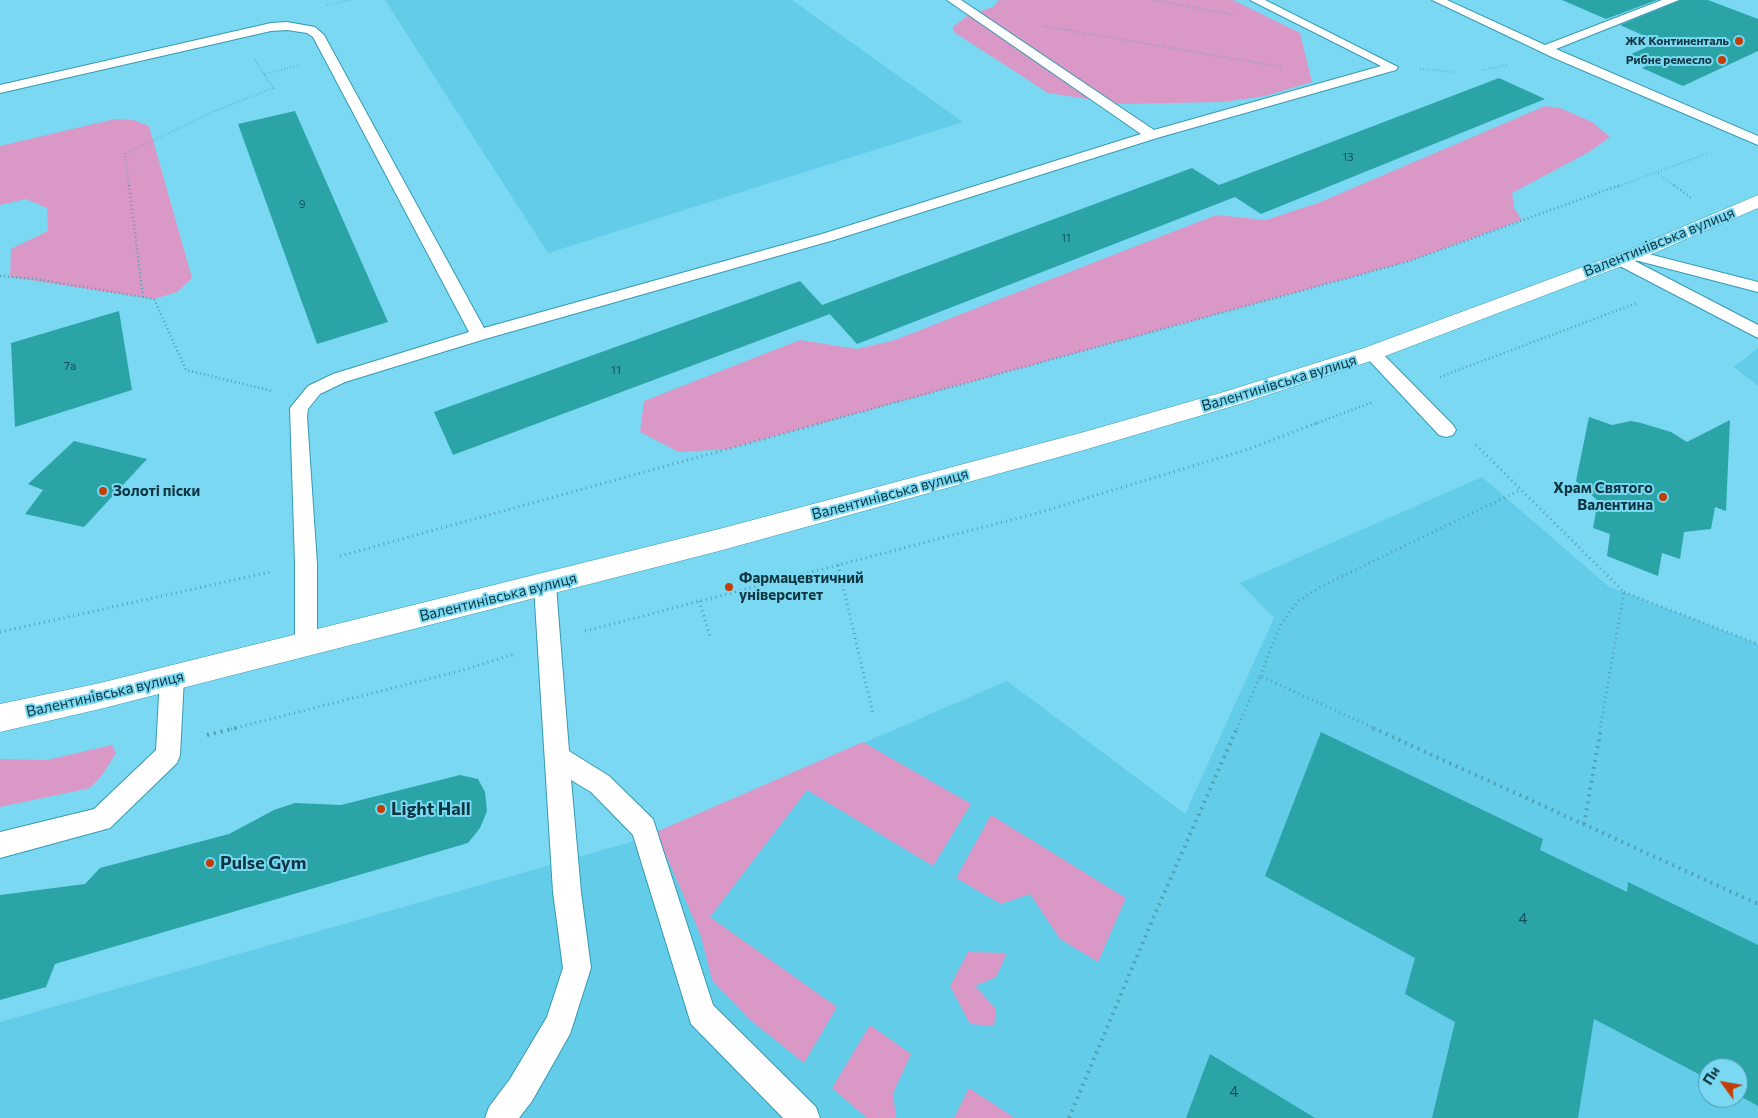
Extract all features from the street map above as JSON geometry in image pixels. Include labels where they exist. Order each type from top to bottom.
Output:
[{"type":"street","name":"Валентинівська вулиця","points":[[0,718],[172,678],[546,586],[1084,441],[1235,397],[1372,353],[1627,258],[1758,201]]},
{"type":"lane","points":[[953,0],[1152,135]]},
{"type":"lane","points":[[1256,0],[1392,67]]},
{"type":"lane","points":[[1438,0],[1545,49],[1754,139]]},
{"type":"lane","points":[[1545,49],[1673,0]]},
{"type":"lane","points":[[0,89],[271,27],[300,27],[318,35],[479,335]]},
{"type":"lane","points":[[306,645],[306,564],[298,417],[299,408],[314,390],[339,378],[479,335],[828,237],[1152,135],[1392,67]]},
{"type":"lane","points":[[1627,258],[1758,288]]},
{"type":"lane","points":[[1627,258],[1758,332]]},
{"type":"lane","points":[[1372,353],[1446,430]]},
{"type":"lane","points":[[500,1118],[521,1090],[560,1024],[577,968],[567,892],[546,586]]},
{"type":"lane","points":[[0,845],[101,819],[168,755],[172,678]]},
{"type":"lane","points":[[558,758],[600,784],[644,828],[700,1014],[805,1118]]},
{"type":"path","points":[[998,31],[1050,25],[1286,68]]},
{"type":"path","points":[[143,297],[125,154],[215,111],[273,88],[238,34]]},
{"type":"path","points":[[264,74],[330,57]]},
{"type":"path","points":[[1392,67],[1454,72]]},
{"type":"path","points":[[0,632],[306,564],[1410,261],[1656,172],[1754,139]]},
{"type":"path","points":[[1656,172],[1691,198]]},
{"type":"path","points":[[0,276],[35,279],[154,299],[186,370],[305,399]]},
{"type":"path","points":[[169,744],[456,672],[594,628],[1034,514],[1249,449],[1644,300]]},
{"type":"path","points":[[1469,439],[1624,592],[1758,644]]},
{"type":"path","points":[[1069,1118],[1154,916],[1281,624],[1298,601],[1322,586],[1520,490]]},
{"type":"path","points":[[838,565],[874,714]]},
{"type":"path","points":[[1584,824],[1624,592]]},
{"type":"path","points":[[699,601],[711,639]]},
{"type":"path","points":[[1260,676],[1758,904]]},
{"type":"shaded area","points":[[385,0],[792,0],[963,122],[548,253]]},
{"type":"shaded area","points":[[999,0],[1233,0],[1300,33],[1312,82],[1265,96],[1223,102],[1120,104],[1048,93],[954,32],[953,27],[967,16],[993,7]]},
{"type":"shaded area","points":[[1545,106],[1560,108],[1592,122],[1610,137],[1589,152],[1512,193],[1514,208],[1522,220],[1410,261],[728,449],[679,452],[640,432],[644,401],[800,340],[857,349],[892,341],[1216,215],[1266,220],[1318,203]]},
{"type":"shaded area","points":[[115,119],[133,120],[149,126],[192,278],[177,292],[154,299],[10,277],[11,249],[48,231],[47,208],[26,199],[0,205],[0,146]]},
{"type":"shaded area","points":[[1758,348],[1758,386],[1734,367]]},
{"type":"shaded area","points":[[1482,477],[1608,586],[1758,644],[1758,1118],[0,1118],[0,1022],[641,839],[1007,681],[1185,814],[1274,618],[1240,583]]},
{"type":"shaded area","points":[[863,742],[971,804],[933,866],[807,790],[710,917],[837,1007],[804,1063],[749,1019],[712,980],[701,936],[656,832]]},
{"type":"shaded area","points":[[112,745],[116,753],[103,774],[90,788],[0,807],[0,759],[47,760]]},
{"type":"shaded area","points":[[991,815],[1126,898],[1098,962],[1060,939],[1030,894],[1001,904],[956,878]]},
{"type":"shaded area","points":[[968,952],[1007,953],[996,977],[975,986],[996,1009],[994,1026],[970,1024],[950,986]]},
{"type":"shaded area","points":[[870,1025],[911,1054],[893,1093],[896,1118],[867,1118],[832,1088]]},
{"type":"shaded area","points":[[969,1088],[1015,1118],[954,1118]]},
{"type":"building","points":[[1562,0],[1657,0],[1606,19]]},
{"type":"building","points":[[1681,0],[1708,0],[1758,19],[1758,51],[1683,86],[1642,68],[1650,64],[1629,55],[1658,42],[1620,25]]},
{"type":"building","points":[[1499,78],[1545,99],[1261,214],[1235,197],[857,344],[830,314],[453,455],[434,412],[800,281],[822,305],[1192,168],[1219,185]]},
{"type":"building","points":[[295,111],[388,322],[317,344],[238,124]]},
{"type":"building","points":[[119,311],[132,390],[15,427],[11,343]]},
{"type":"building","name":"Храм Святого Валентина","points":[[1589,417],[1612,425],[1631,421],[1641,423],[1671,432],[1687,442],[1730,420],[1726,511],[1715,507],[1711,529],[1684,532],[1680,559],[1662,553],[1658,576],[1607,556],[1610,534],[1593,528],[1598,501],[1576,481]]},
{"type":"building","points":[[74,441],[147,459],[84,527],[25,514],[43,490],[28,484]]},
{"type":"building","points":[[1321,732],[1543,839],[1540,850],[1627,892],[1628,882],[1758,945],[1758,1106],[1748,1100],[1748,1058],[1698,1058],[1698,1074],[1594,1019],[1578,1118],[1432,1118],[1455,1022],[1405,994],[1415,958],[1265,876]]},
{"type":"building","points":[[460,775],[478,779],[485,792],[487,811],[480,828],[468,843],[55,964],[46,987],[0,1000],[0,895],[85,884],[100,868],[229,834],[274,810],[295,803],[341,805]]},
{"type":"building","points":[[1210,1054],[1315,1118],[1186,1118]]},
{"type":"place","name":"ЖК Континенталь","points":[[1739,41]]},
{"type":"place","name":"Рибне ремесло","points":[[1722,60]]},
{"type":"place","name":"Золоті піски","points":[[103,491]]},
{"type":"place","name":"Храм Святого Валентина","points":[[1663,497]]},
{"type":"place","name":"Фармацевтичний університет","points":[[729,587]]},
{"type":"place","name":"Light Hall","points":[[381,809]]},
{"type":"place","name":"Pulse Gym","points":[[210,863]]}]
